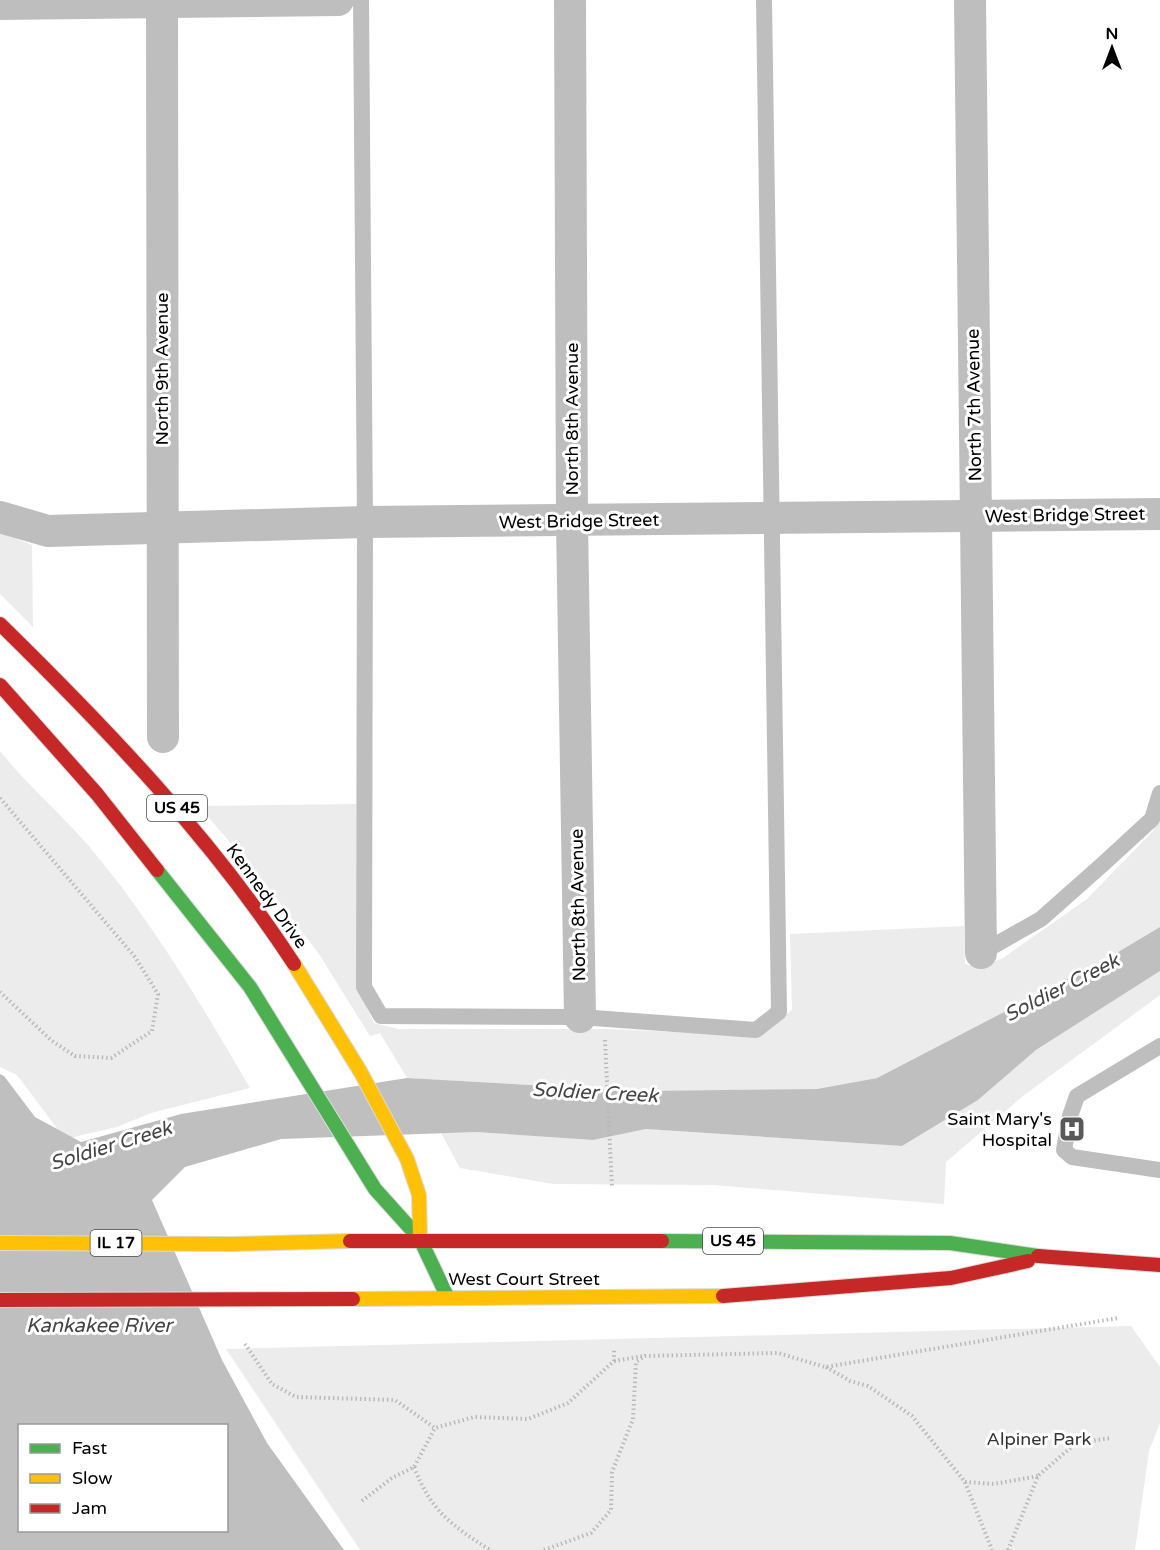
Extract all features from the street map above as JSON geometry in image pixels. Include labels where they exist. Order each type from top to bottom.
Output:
[{"type":"main road","name":"Kennedy Drive","points":[[0,624],[110,734],[185,817],[252,902],[328,1013],[388,1120],[419,1190],[420,1239]]},
{"type":"main road","name":"Kennedy Drive","points":[[0,685],[97,794],[250,987],[375,1189],[420,1239],[447,1296]]},
{"type":"main road","name":"West Court Street","points":[[0,1243],[232,1244],[420,1239],[950,1243],[1046,1257],[1160,1265]]},
{"type":"main road","name":"West Court Street","points":[[0,1300],[447,1296],[707,1297],[951,1278],[1046,1257]]},
{"type":"street","points":[[0,4],[339,0]]},
{"type":"street","name":"North 8th Avenue","points":[[570,0],[572,521],[580,1017]]},
{"type":"street","name":"North 7th Avenue","points":[[970,0],[981,953]]},
{"type":"street","name":"North 9th Avenue","points":[[162,1],[163,737]]},
{"type":"street","name":"West Bridge Street","points":[[0,518],[48,531],[365,522],[1160,514]]},
{"type":"lane","points":[[361,0],[365,522],[363,987],[381,1016],[580,1017],[756,1030],[780,1012],[764,0]]},
{"type":"lane","points":[[981,953],[1041,919],[1103,864],[1152,819],[1160,793]]},
{"type":"lane","points":[[1160,1046],[1077,1096],[1070,1116],[1064,1150],[1072,1157],[1160,1170]]},
{"type":"path","points":[[0,798],[135,957],[158,994],[152,1031],[111,1058],[75,1056],[52,1041],[0,992]]},
{"type":"path","points":[[608,1073],[612,1188]]},
{"type":"path","points":[[825,1367],[1118,1318]]},
{"type":"path","points":[[245,1344],[272,1384],[296,1397],[395,1400],[435,1428]]},
{"type":"path","points":[[614,1348],[614,1361]]},
{"type":"path","points":[[362,1501],[414,1467],[435,1428],[474,1417],[528,1419],[568,1403],[614,1361],[645,1356],[778,1353],[825,1367],[850,1381],[868,1386],[912,1416],[965,1482],[992,1550]]},
{"type":"path","points":[[544,1550],[591,1533],[611,1510],[612,1472],[633,1419],[636,1362],[645,1356]]},
{"type":"path","points":[[1008,1550],[1038,1476],[1076,1443],[1112,1438]]},
{"type":"path","points":[[414,1467],[423,1490],[449,1523],[490,1550]]},
{"type":"path","points":[[965,1482],[994,1484],[1038,1476]]},
{"type":"green space","points":[[0,532],[32,545],[33,627],[0,594]]},
{"type":"green space","points":[[0,751],[87,844],[133,902],[194,994],[250,1088],[151,1113],[117,1127],[65,1139],[17,1075],[0,1067]]},
{"type":"green space","points":[[356,804],[356,984],[374,1023],[398,1029],[610,1029],[758,1036],[792,1010],[790,934],[964,926],[965,964],[979,968],[1003,958],[1087,899],[1153,831],[1160,816],[1160,927],[1108,958],[877,1078],[817,1089],[640,1091],[407,1078],[380,1033],[370,1036],[319,954],[264,882],[199,806]]},
{"type":"green space","points":[[1160,971],[1160,995],[1023,1096],[946,1162],[944,1204],[714,1185],[553,1184],[460,1168],[441,1133],[476,1132],[593,1140],[646,1129],[902,1146],[978,1100],[1036,1050]]},
{"type":"green space","name":"Alpiner Park","points":[[1131,1326],[1160,1367],[1160,1423],[1149,1451],[1135,1550],[360,1550],[226,1349]]},
{"type":"water","name":"Kankakee River","points":[[1160,927],[1160,971],[1036,1050],[978,1100],[902,1146],[646,1129],[593,1140],[476,1132],[281,1139],[185,1167],[152,1200],[222,1360],[267,1443],[344,1550],[0,1550],[0,1074],[4,1076],[35,1117],[81,1142],[181,1114],[407,1078],[640,1091],[817,1089],[877,1078],[1108,958]]},
{"type":"traffic: fast","points":[[157,870],[250,987],[375,1189],[420,1239],[447,1296]]},
{"type":"traffic: fast","points":[[662,1241],[950,1243],[1038,1256]]},
{"type":"traffic: slow","points":[[294,964],[360,1071],[407,1159],[419,1195],[420,1239]]},
{"type":"traffic: slow","points":[[0,1243],[232,1244],[350,1241]]},
{"type":"traffic: slow","points":[[353,1299],[723,1296]]},
{"type":"traffic: jam","points":[[0,624],[80,704],[156,786],[229,872],[294,964]]},
{"type":"traffic: jam","points":[[0,685],[97,794],[157,870]]},
{"type":"traffic: jam","points":[[350,1241],[662,1241]]},
{"type":"traffic: jam","points":[[1038,1256],[1160,1265]]},
{"type":"traffic: jam","points":[[723,1296],[951,1278],[1028,1261]]},
{"type":"traffic: jam","points":[[0,1300],[353,1299]]},
{"type":"place","name":"Saint Mary's Hospital","points":[[1072,1129]]},
{"type":"water label","name":"Soldier Creek","points":[[1062,988]]},
{"type":"water label","name":"Soldier Creek","points":[[595,1093]]},
{"type":"water label","name":"Soldier Creek","points":[[111,1146]]}]
